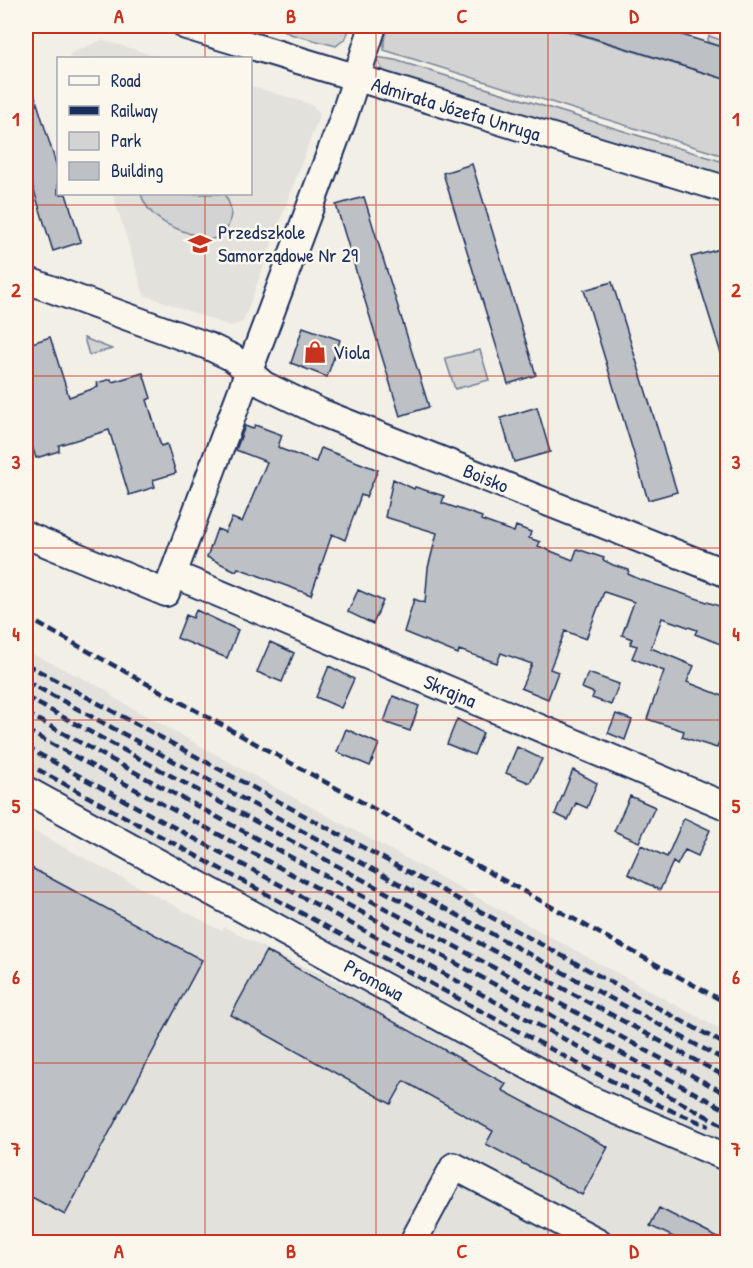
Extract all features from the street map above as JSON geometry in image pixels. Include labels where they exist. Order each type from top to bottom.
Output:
[{"type":"street","name":"Admirała Józefa Unruga","points":[[186,26],[728,190]]},
{"type":"street","points":[[26,535],[166,593],[344,119],[373,26]]},
{"type":"street","name":"Boisko","points":[[26,280],[208,346],[233,358],[284,397],[728,574]]},
{"type":"street","name":"Skrajna","points":[[173,574],[728,807]]},
{"type":"street","name":"Promowa","points":[[26,790],[588,1098],[728,1158]]},
{"type":"street","points":[[412,1242],[454,1166],[599,1242]]},
{"type":"shaded area","points":[[102,40],[159,57],[70,57],[69,54]]},
{"type":"shaded area","name":"Przedszkole Samorządowe Nr 29","points":[[252,86],[310,104],[320,113],[243,322],[230,326],[144,295],[113,195],[252,195]]},
{"type":"shaded area","points":[[26,651],[107,690],[114,698],[258,778],[727,1033],[727,1147],[593,1089],[26,775]]},
{"type":"shaded area","points":[[26,827],[222,931],[224,927],[276,954],[384,1002],[599,1119],[727,1171],[727,1242],[26,1242]]},
{"type":"green space","points":[[277,26],[351,26],[345,39],[336,46],[290,34]]},
{"type":"green space","points":[[389,26],[551,26],[727,80],[727,157],[384,50],[384,40]]},
{"type":"green space","points":[[709,36],[727,42],[727,48],[707,42]]},
{"type":"green space","points":[[376,57],[395,60],[727,163],[727,176],[389,74],[382,69]]},
{"type":"green space","points":[[141,195],[224,195],[231,213],[225,234],[210,240],[168,225],[152,213]]},
{"type":"green space","points":[[84,338],[112,349],[89,355]]},
{"type":"green space","points":[[480,350],[489,380],[455,389],[445,358]]},
{"type":"building","points":[[564,26],[653,26],[728,49],[728,80],[564,29]]},
{"type":"building","points":[[26,77],[29,77],[57,167],[57,195],[66,195],[81,242],[53,251],[26,165]]},
{"type":"building","points":[[472,164],[536,375],[508,384],[443,173]]},
{"type":"building","points":[[364,197],[429,407],[400,416],[336,205]]},
{"type":"building","points":[[720,249],[728,274],[728,362],[724,363],[691,257]]},
{"type":"building","points":[[612,282],[677,492],[648,500],[584,290]]},
{"type":"building","name":"Viola","points":[[303,327],[340,340],[327,377],[291,363]]},
{"type":"building","points":[[50,337],[69,397],[98,387],[97,383],[111,379],[112,382],[143,373],[151,398],[147,400],[161,446],[167,444],[176,473],[153,480],[155,487],[129,495],[109,430],[59,445],[59,451],[36,458],[26,427],[30,425],[26,412],[26,345]]},
{"type":"building","points":[[537,407],[550,452],[514,462],[501,418]]},
{"type":"building","points":[[255,425],[282,435],[278,447],[281,449],[316,462],[321,448],[378,470],[366,497],[361,495],[345,540],[332,534],[311,595],[238,568],[236,571],[207,557],[217,529],[225,532],[232,518],[242,522],[267,462],[236,450],[245,426],[253,429]]},
{"type":"building","points":[[393,479],[414,489],[415,487],[444,496],[442,503],[482,517],[481,520],[514,532],[516,526],[531,532],[529,538],[540,542],[538,546],[573,560],[577,549],[629,570],[628,574],[639,579],[728,609],[728,647],[695,634],[697,630],[662,618],[651,648],[694,666],[687,682],[728,698],[728,716],[717,748],[682,737],[684,731],[647,719],[664,671],[632,658],[637,646],[630,644],[632,639],[622,635],[634,602],[604,592],[586,639],[565,631],[550,669],[558,672],[548,699],[521,688],[532,664],[501,653],[497,663],[459,650],[458,654],[404,632],[414,599],[425,603],[428,568],[437,533],[385,517]]},
{"type":"building","points":[[358,590],[383,601],[373,624],[348,612]]},
{"type":"building","points":[[196,610],[238,630],[227,658],[177,638],[186,615],[193,618]]},
{"type":"building","points":[[270,642],[294,653],[282,682],[257,672]]},
{"type":"building","points":[[329,666],[354,679],[341,708],[316,697]]},
{"type":"building","points":[[588,673],[619,684],[611,705],[592,698],[594,693],[582,688]]},
{"type":"building","points":[[393,696],[419,706],[410,731],[384,722]]},
{"type":"building","points":[[616,714],[632,720],[625,740],[608,733]]},
{"type":"building","points":[[457,719],[483,733],[474,755],[447,744]]},
{"type":"building","points":[[346,729],[379,744],[370,766],[337,752]]},
{"type":"building","points":[[517,747],[542,759],[530,783],[506,773]]},
{"type":"building","points":[[573,770],[597,783],[587,808],[576,803],[568,820],[555,814]]},
{"type":"building","points":[[630,796],[655,807],[639,842],[614,831]]},
{"type":"building","points":[[684,818],[710,830],[698,856],[685,850],[677,865],[673,862],[660,890],[628,874],[641,845],[667,857]]},
{"type":"building","points":[[26,865],[202,960],[65,1215],[26,1194]]},
{"type":"building","points":[[266,951],[506,1084],[502,1090],[608,1147],[582,1195],[486,1144],[493,1131],[404,1081],[391,1104],[231,1015]]},
{"type":"building","points":[[659,1208],[726,1242],[684,1242],[650,1226]]},
{"type":"railway","points":[[26,617],[728,1004]]},
{"type":"railway","points":[[26,664],[728,1046]]},
{"type":"railway","points":[[26,681],[728,1062]]},
{"type":"railway","points":[[26,697],[728,1078]]},
{"type":"railway","points":[[26,713],[728,1095]]},
{"type":"railway","points":[[26,730],[728,1111]]},
{"type":"railway","points":[[26,747],[728,1128]]},
{"type":"railway","points":[[26,763],[584,1067],[663,1107],[709,1126]]},
{"type":"place","name":"Przedszkole Samorządowe Nr 29","points":[[200,244]]},
{"type":"place","name":"Viola","points":[[315,352]]}]
